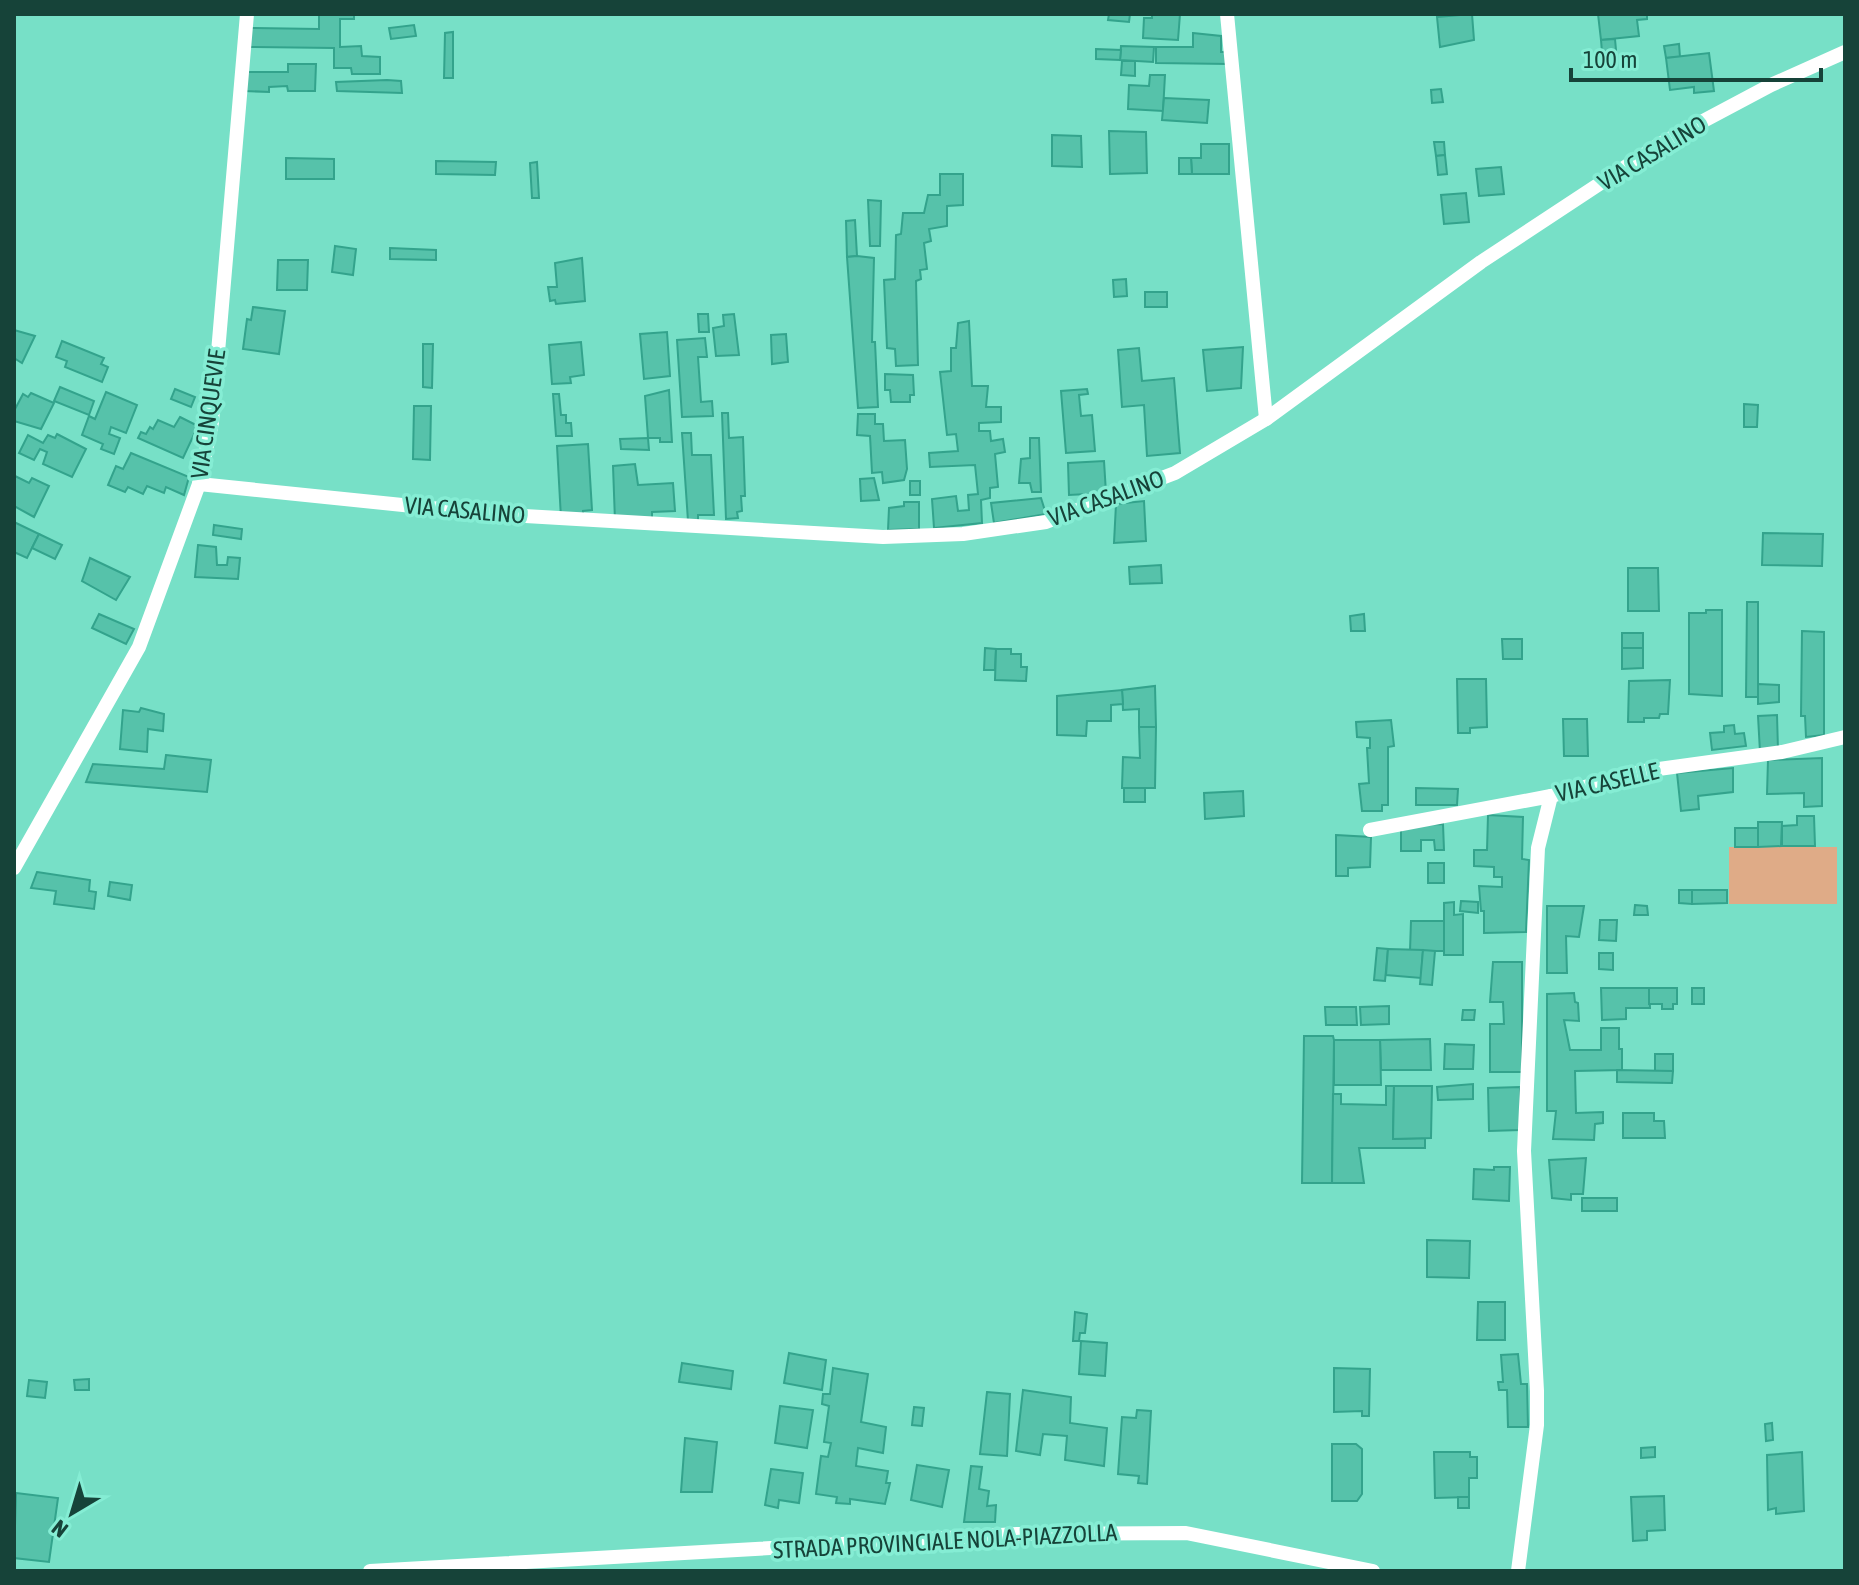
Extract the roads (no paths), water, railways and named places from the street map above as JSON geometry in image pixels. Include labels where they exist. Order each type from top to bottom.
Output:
[{"type":"street","name":"VIA CINQUEVIE","points":[[14,868],[139,647],[199,484],[212,422],[247,14]]},
{"type":"street","points":[[1227,14],[1266,419]]},
{"type":"street","name":"VIA CASALINO","points":[[199,484],[490,514],[883,537],[963,534],[1046,522],[1175,473],[1266,419],[1481,262],[1660,144],[1771,85],[1845,52]]},
{"type":"street","name":"VIA CASELLE","points":[[1370,830],[1551,796],[1644,771],[1782,752],[1845,737]]},
{"type":"street","points":[[1518,1571],[1537,1425],[1524,1151],[1528,1027],[1538,848],[1551,796]]},
{"type":"street","name":"STRADA PROVINCIALE NOLA-PIAZZOLLA","points":[[370,1571],[1017,1534],[1186,1533],[1373,1571]]}]
